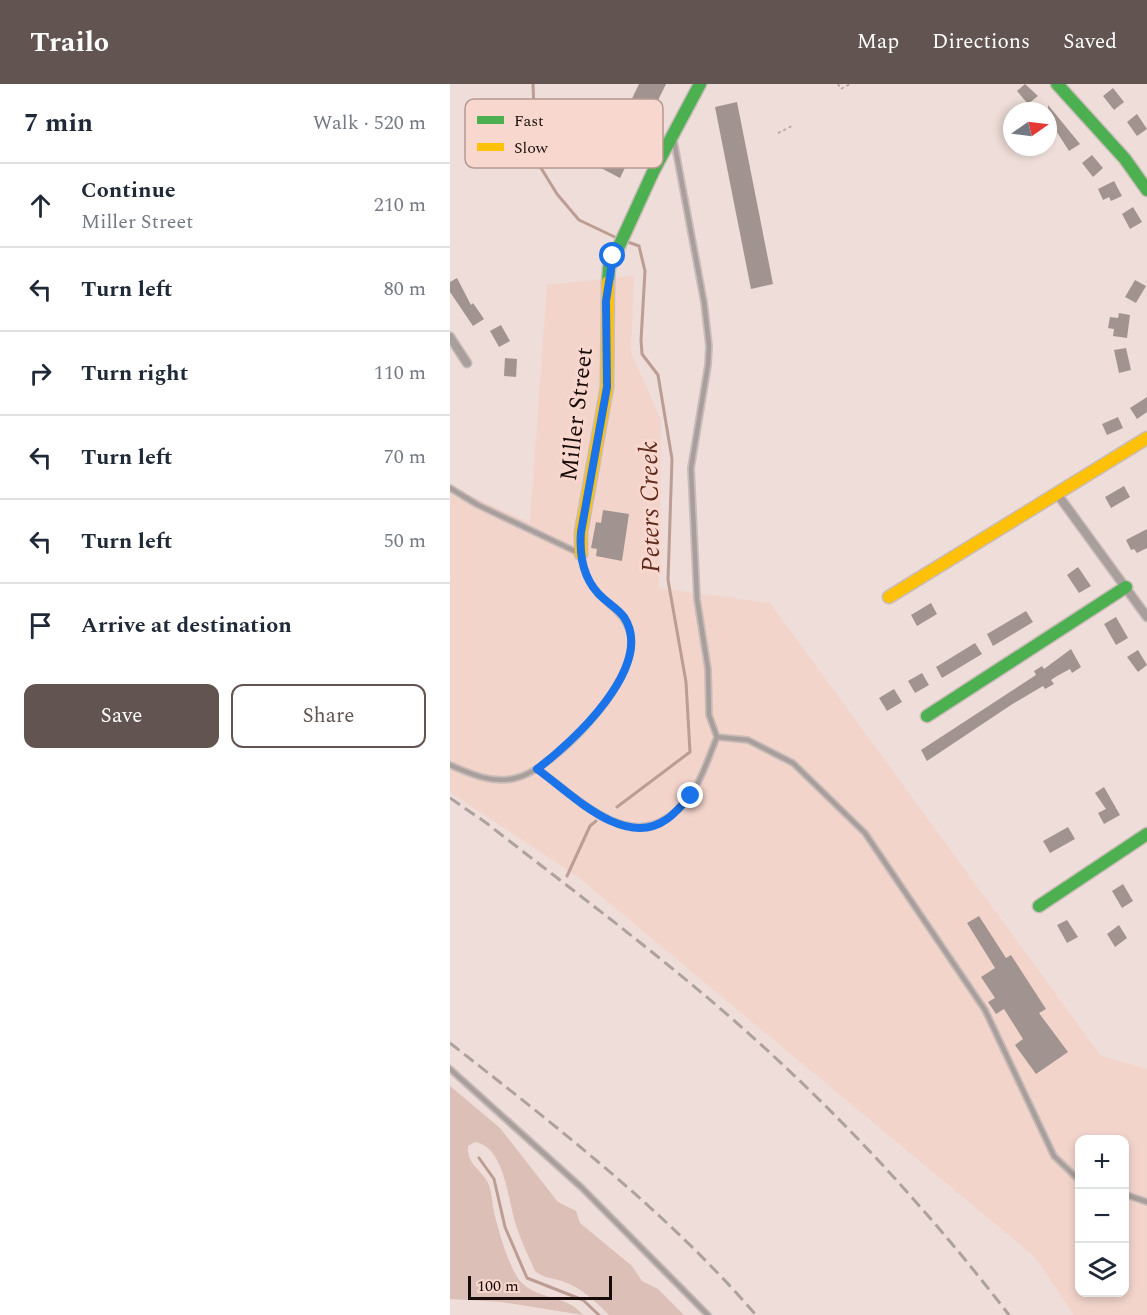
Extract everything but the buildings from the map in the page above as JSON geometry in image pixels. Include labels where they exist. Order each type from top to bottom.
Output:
[{"type":"street","name":"Miller Street","points":[[663,157],[700,84]]},
{"type":"street","points":[[1057,84],[1125,159],[1147,190]]},
{"type":"street","name":"Miller Street","points":[[581,555],[581,532],[606,398],[608,282],[618,244],[657,168]]},
{"type":"street","points":[[450,337],[467,363]]},
{"type":"street","points":[[889,597],[1058,495],[1147,438]]},
{"type":"street","points":[[1058,495],[1147,617]]},
{"type":"street","points":[[927,716],[1126,588]]},
{"type":"street","points":[[1039,906],[1147,834]]},
{"type":"lane","points":[[537,769],[584,805],[617,825],[641,828],[666,820],[691,796],[717,737],[709,715],[708,669],[697,599],[692,477],[693,448],[708,365],[709,346],[704,303],[673,138]]},
{"type":"lane","points":[[450,488],[478,505],[581,555],[583,568],[595,590],[623,616],[628,624],[632,649],[629,663],[607,700],[570,741],[537,769],[516,778],[494,780],[450,765]]},
{"type":"lane","points":[[717,737],[748,740],[793,763],[865,833],[985,1010],[1054,1156],[1075,1175]]},
{"type":"lane","points":[[450,1070],[589,1194],[708,1315]]},
{"type":"lane","points":[[1129,1195],[1147,1202]]},
{"type":"path","points":[[838,84],[841,89],[850,84]]},
{"type":"path","points":[[778,134],[794,125]]},
{"type":"shaded area","points":[[634,276],[631,353],[661,420],[659,588],[770,603],[1101,1056],[1147,1069],[1147,1315],[1074,1315],[1035,1257],[578,877],[450,792],[450,486],[530,523],[547,285]]},
{"type":"shaded area","points":[[450,1086],[500,1128],[558,1202],[576,1211],[580,1223],[632,1266],[642,1281],[658,1289],[684,1315],[609,1315],[576,1287],[535,1271],[517,1228],[499,1163],[485,1146],[475,1142],[468,1146],[469,1157],[489,1184],[502,1239],[509,1261],[518,1278],[537,1293],[569,1304],[583,1315],[501,1302],[450,1299]]},
{"type":"waterway","name":"Peters Creek","points":[[533,84],[534,99]]},
{"type":"waterway","name":"Peters Creek","points":[[541,168],[557,194],[579,220],[619,239]]},
{"type":"waterway","name":"Peters Creek","points":[[617,807],[690,752],[686,682],[668,580],[672,459],[658,375],[642,354],[645,271],[639,246],[625,241]]},
{"type":"waterway","name":"Peters Creek","points":[[567,876],[590,826],[596,821]]},
{"type":"waterway","name":"Peters Creek","points":[[479,1158],[494,1179],[505,1227],[527,1278],[583,1300],[599,1315]]},
{"type":"railway","points":[[450,798],[589,902],[757,1041],[889,1172],[1009,1315]]},
{"type":"railway","points":[[450,1043],[610,1172],[686,1241],[756,1315]]},
{"type":"traffic: fast","points":[[663,153],[700,84]]},
{"type":"traffic: fast","points":[[1057,84],[1125,159],[1147,190]]},
{"type":"traffic: fast","points":[[608,282],[609,268],[655,168]]},
{"type":"traffic: fast","points":[[927,716],[1126,587]]},
{"type":"traffic: fast","points":[[1039,906],[1147,834]]},
{"type":"traffic: slow","points":[[581,554],[581,532],[607,387],[608,282]]},
{"type":"traffic: slow","points":[[889,597],[1147,438]]},
{"type":"route","points":[[613,256],[609,268],[606,301],[607,387],[603,421],[580,541],[583,568],[588,579],[602,598],[623,616],[628,624],[632,649],[629,663],[607,700],[555,756],[537,769],[584,805],[609,821],[625,827],[641,828],[666,820],[691,796]]}]
